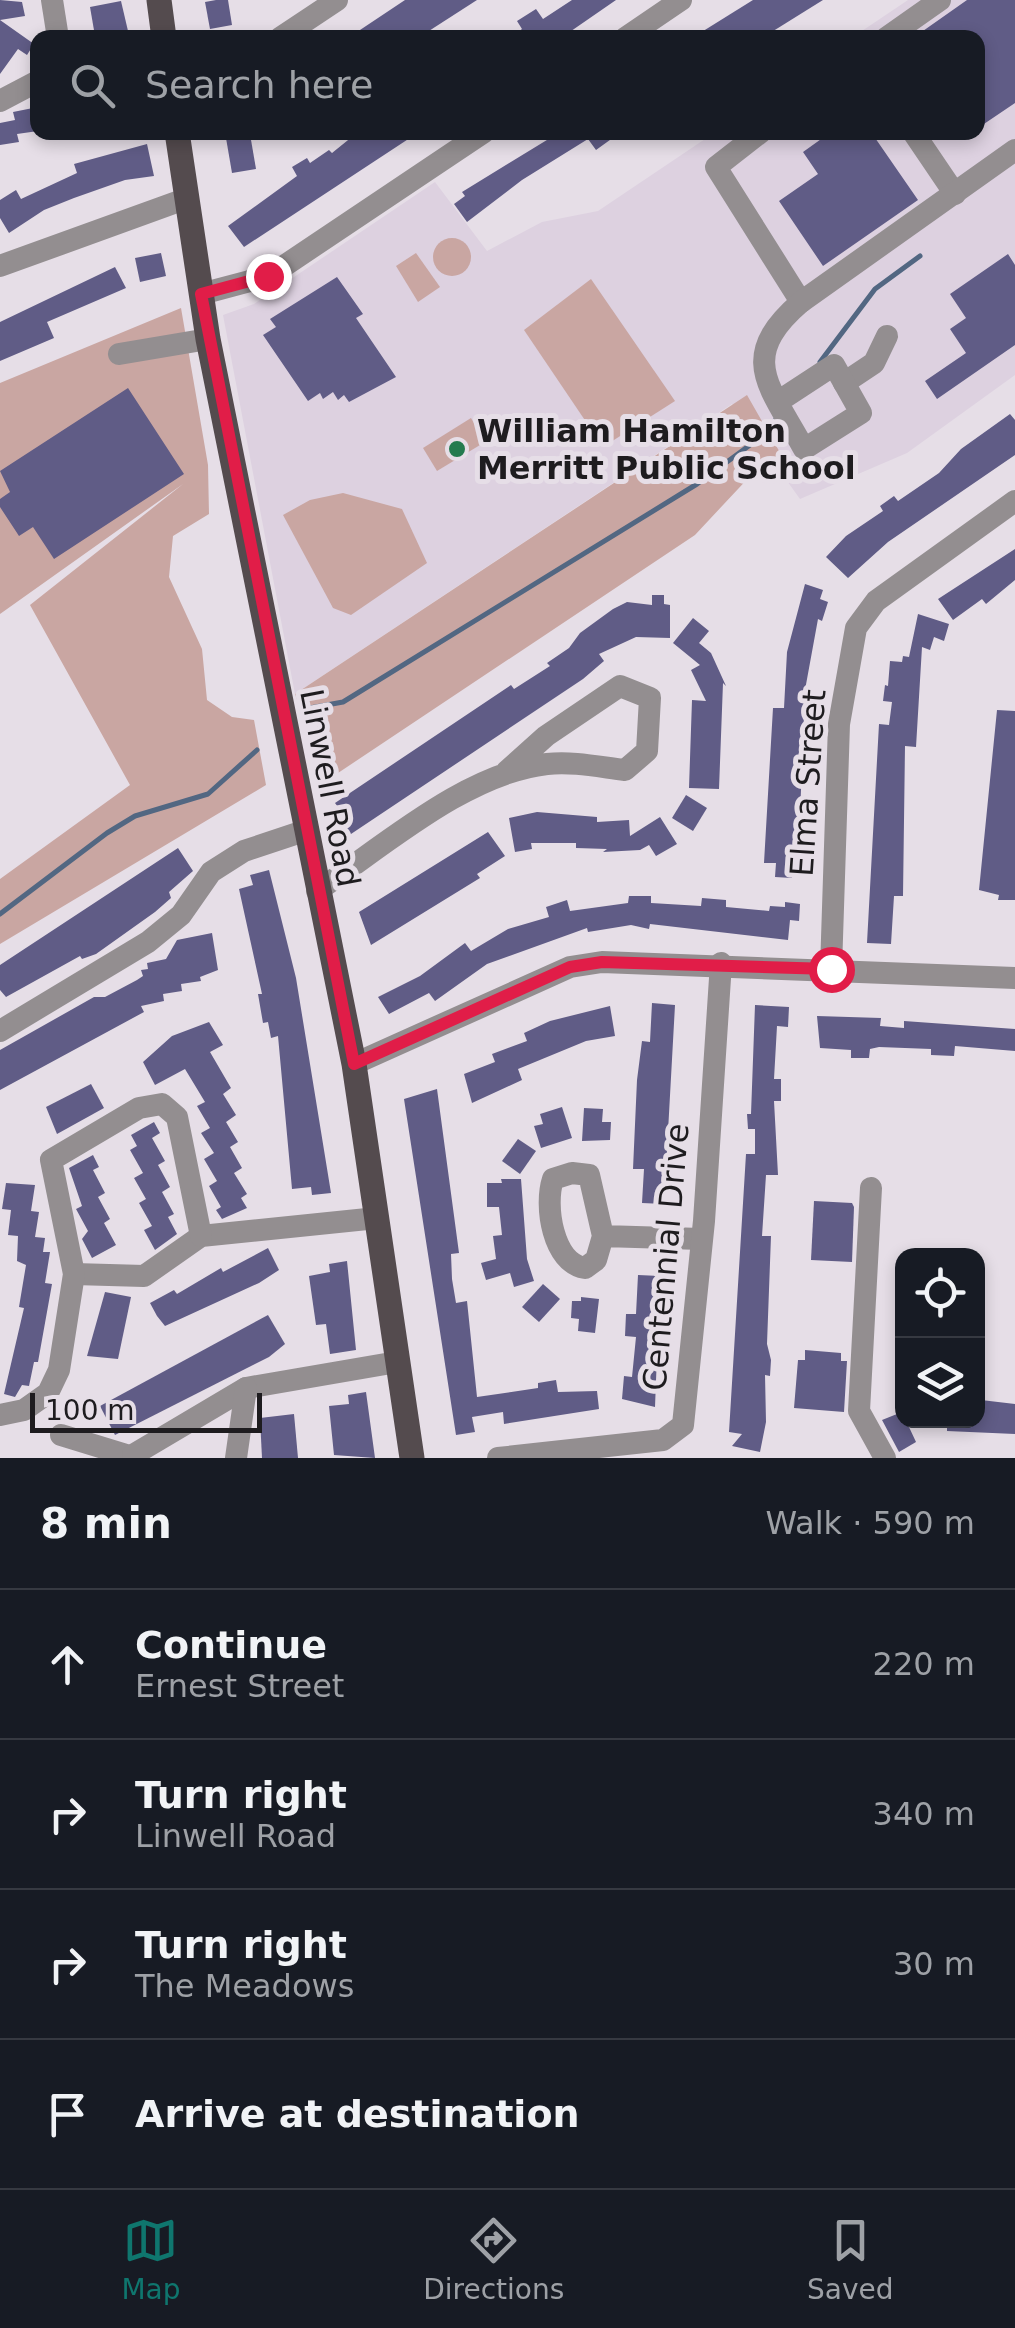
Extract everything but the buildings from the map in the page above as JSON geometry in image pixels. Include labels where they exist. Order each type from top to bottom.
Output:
[{"type":"main road","points":[[159,0],[163,30]]},
{"type":"main road","name":"Linwell Road","points":[[179,140],[208,339],[304,831],[354,1064],[412,1458]]},
{"type":"street","points":[[52,0],[57,30]]},
{"type":"street","points":[[292,30],[336,0]]},
{"type":"street","points":[[897,30],[940,0]]},
{"type":"street","points":[[636,30],[673,2]]},
{"type":"street","points":[[0,101],[30,85]]},
{"type":"street","points":[[201,294],[268,276],[472,140]]},
{"type":"street","points":[[752,140],[716,168],[801,302]]},
{"type":"street","points":[[918,140],[954,194]]},
{"type":"street","points":[[778,402],[834,365],[860,413],[804,449],[778,402],[765,369],[764,344],[777,323],[801,302],[1015,150]]},
{"type":"street","points":[[0,266],[186,200]]},
{"type":"street","points":[[844,383],[874,363],[887,336]]},
{"type":"street","points":[[119,354],[208,339]]},
{"type":"street","name":"Elma Street","points":[[831,969],[839,724],[856,628],[876,602],[1015,501]]},
{"type":"street","points":[[317,891],[472,787],[507,771],[550,763],[625,770],[647,751],[650,698],[620,686],[546,736],[507,771]]},
{"type":"street","points":[[0,1031],[148,942],[181,916],[211,872],[244,851],[304,831]]},
{"type":"street","points":[[354,1064],[570,967],[602,962],[1015,978]]},
{"type":"street","name":"Centennial Drive","points":[[498,1458],[663,1440],[683,1426],[721,964]]},
{"type":"street","points":[[0,1415],[24,1410],[48,1393],[60,1370],[74,1274],[51,1160],[139,1108],[162,1104],[177,1118],[201,1236]]},
{"type":"street","points":[[871,1188],[859,1412],[885,1458]]},
{"type":"street","points":[[74,1274],[144,1276],[201,1236],[377,1218]]},
{"type":"street","points":[[603,1236],[701,1239]]},
{"type":"street","points":[[62,1435],[134,1457],[246,1388],[398,1362]]},
{"type":"street","points":[[236,1458],[246,1388]]},
{"type":"shaded area","points":[[908,0],[1015,0],[1015,375],[907,453],[800,499],[732,404],[295,694],[223,315],[254,304],[435,182],[487,251],[542,222],[598,211],[704,140],[985,140],[985,30],[863,30]]},
{"type":"shaded area","points":[[452,238],[465,244],[471,257],[465,270],[452,276],[439,270],[433,257],[439,244]]},
{"type":"shaded area","points":[[416,253],[440,287],[418,302],[396,266]]},
{"type":"shaded area","points":[[591,279],[675,401],[603,447],[524,330]]},
{"type":"shaded area","points":[[181,308],[208,465],[209,514],[173,536],[169,577],[202,649],[207,700],[232,717],[254,720],[266,785],[0,944],[0,879],[130,785],[30,605],[183,484],[0,614],[0,383]]},
{"type":"shaded area","points":[[747,395],[782,456],[766,459],[695,535],[326,781],[295,694]]},
{"type":"shaded area","points":[[471,418],[485,442],[437,471],[423,448]]},
{"type":"shaded area","points":[[343,493],[402,509],[427,563],[351,615],[333,608],[283,515],[310,500]]},
{"type":"waterway","points":[[820,362],[875,289],[920,256]]},
{"type":"waterway","points":[[310,708],[343,702],[697,484],[765,434],[777,418]]},
{"type":"waterway","points":[[0,914],[135,816],[208,794],[257,750]]},
{"type":"place","name":"William Hamilton Merritt Public School","points":[[457,449]]},
{"type":"route","points":[[268,276],[201,294],[304,831],[354,1064],[570,967],[602,962],[831,969]]}]
